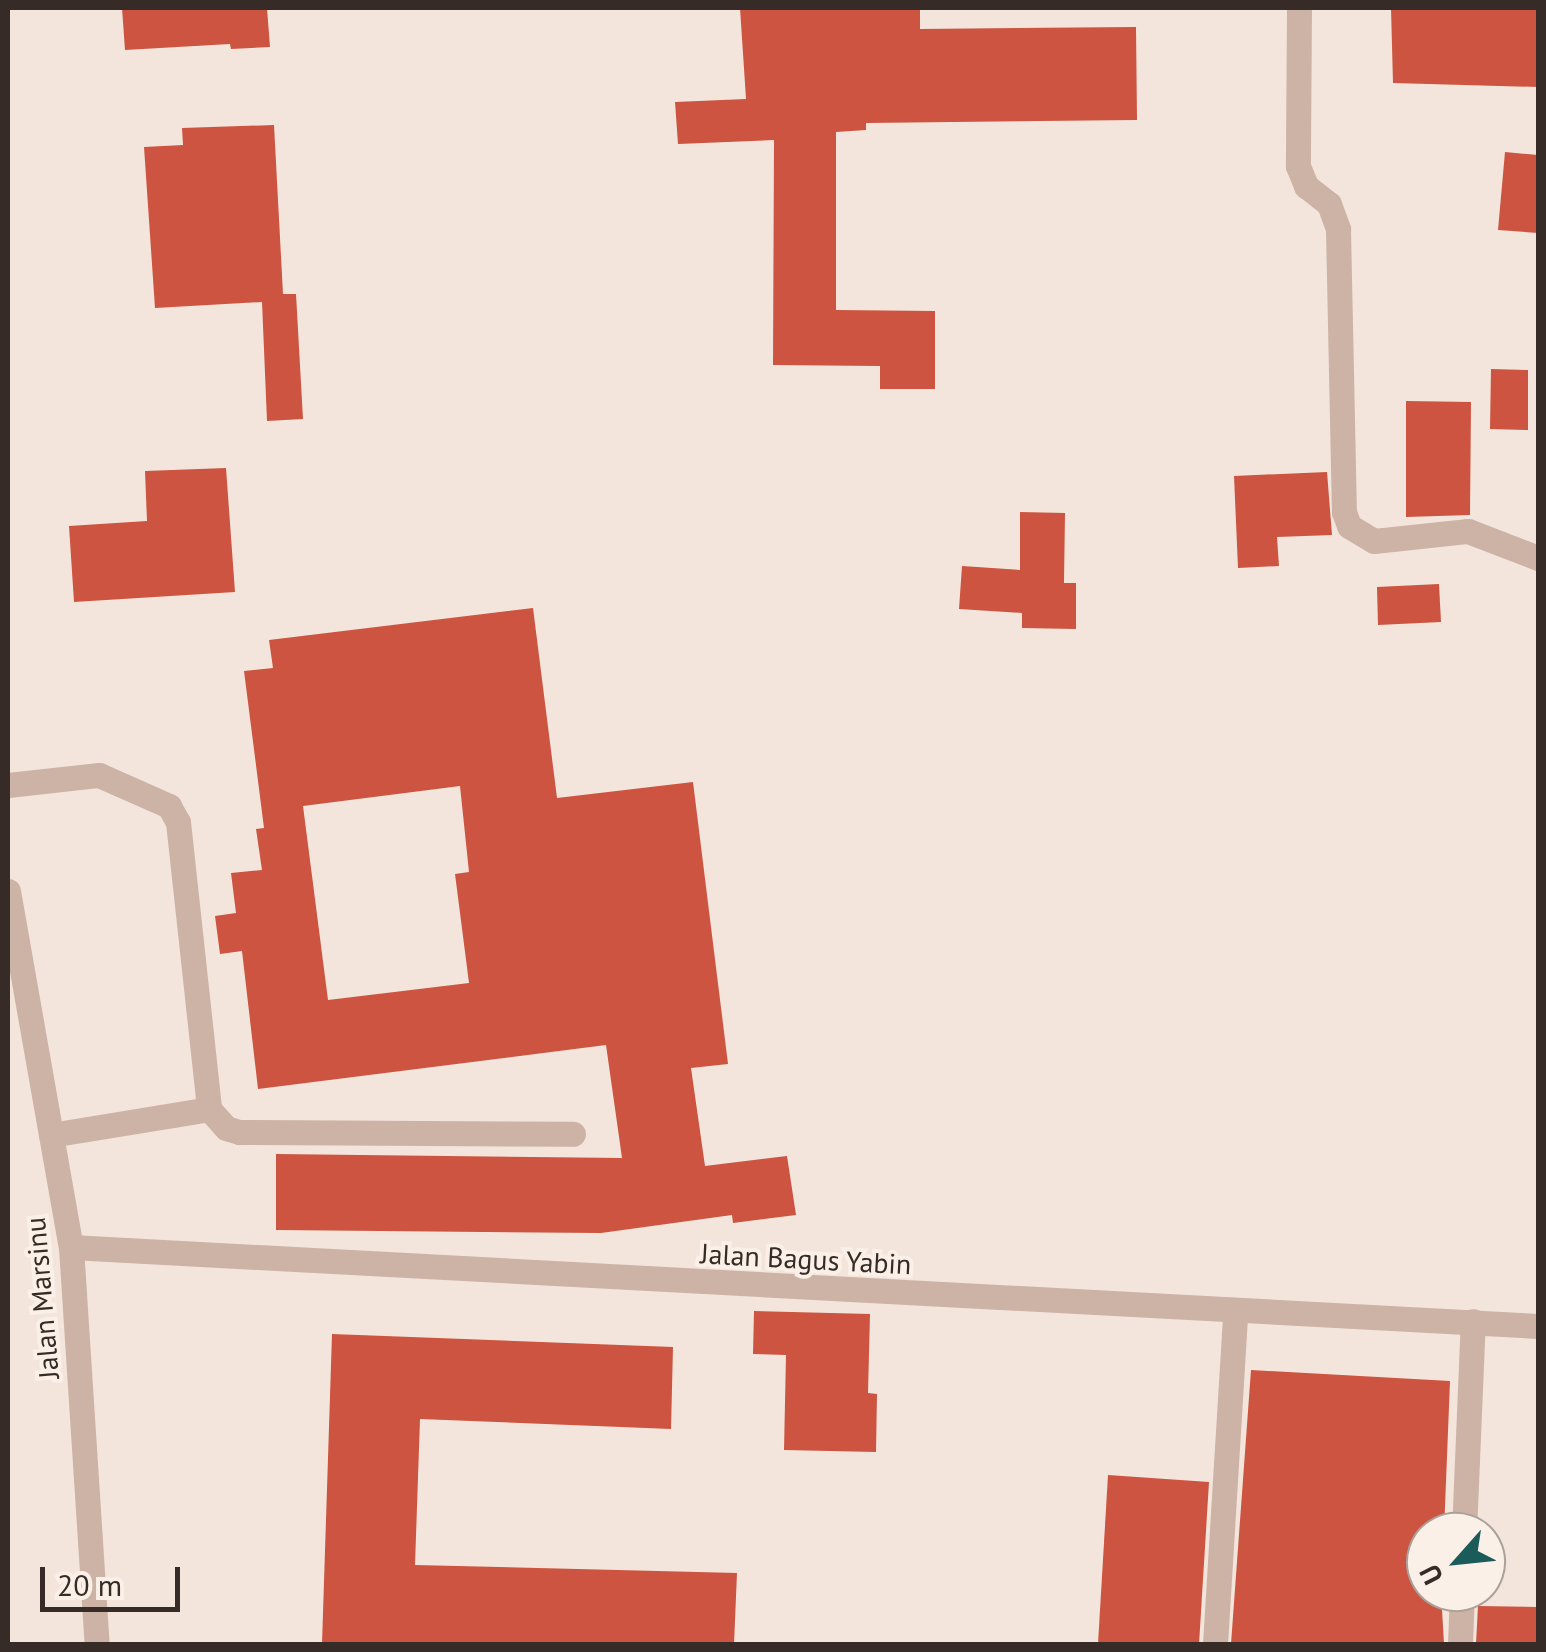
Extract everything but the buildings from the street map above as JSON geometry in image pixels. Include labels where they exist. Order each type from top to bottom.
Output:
[{"type":"street","points":[[1299,8],[1298,166],[1306,186],[1329,204],[1338,228],[1344,512],[1349,526],[1374,541],[1468,531],[1538,558]]},
{"type":"street","points":[[8,785],[98,775],[169,806],[178,822],[210,1109],[226,1128],[239,1132],[573,1134]]},
{"type":"street","name":"Jalan Marsinu","points":[[8,891],[71,1247],[97,1644]]},
{"type":"street","points":[[51,1135],[210,1109]]},
{"type":"street","name":"Jalan Bagus Yabin","points":[[71,1247],[1234,1313],[1538,1326]]},
{"type":"street","points":[[1215,1644],[1234,1313]]},
{"type":"street","points":[[1465,1512],[1473,1321]]},
{"type":"street","points":[[1460,1644],[1461,1612]]}]
